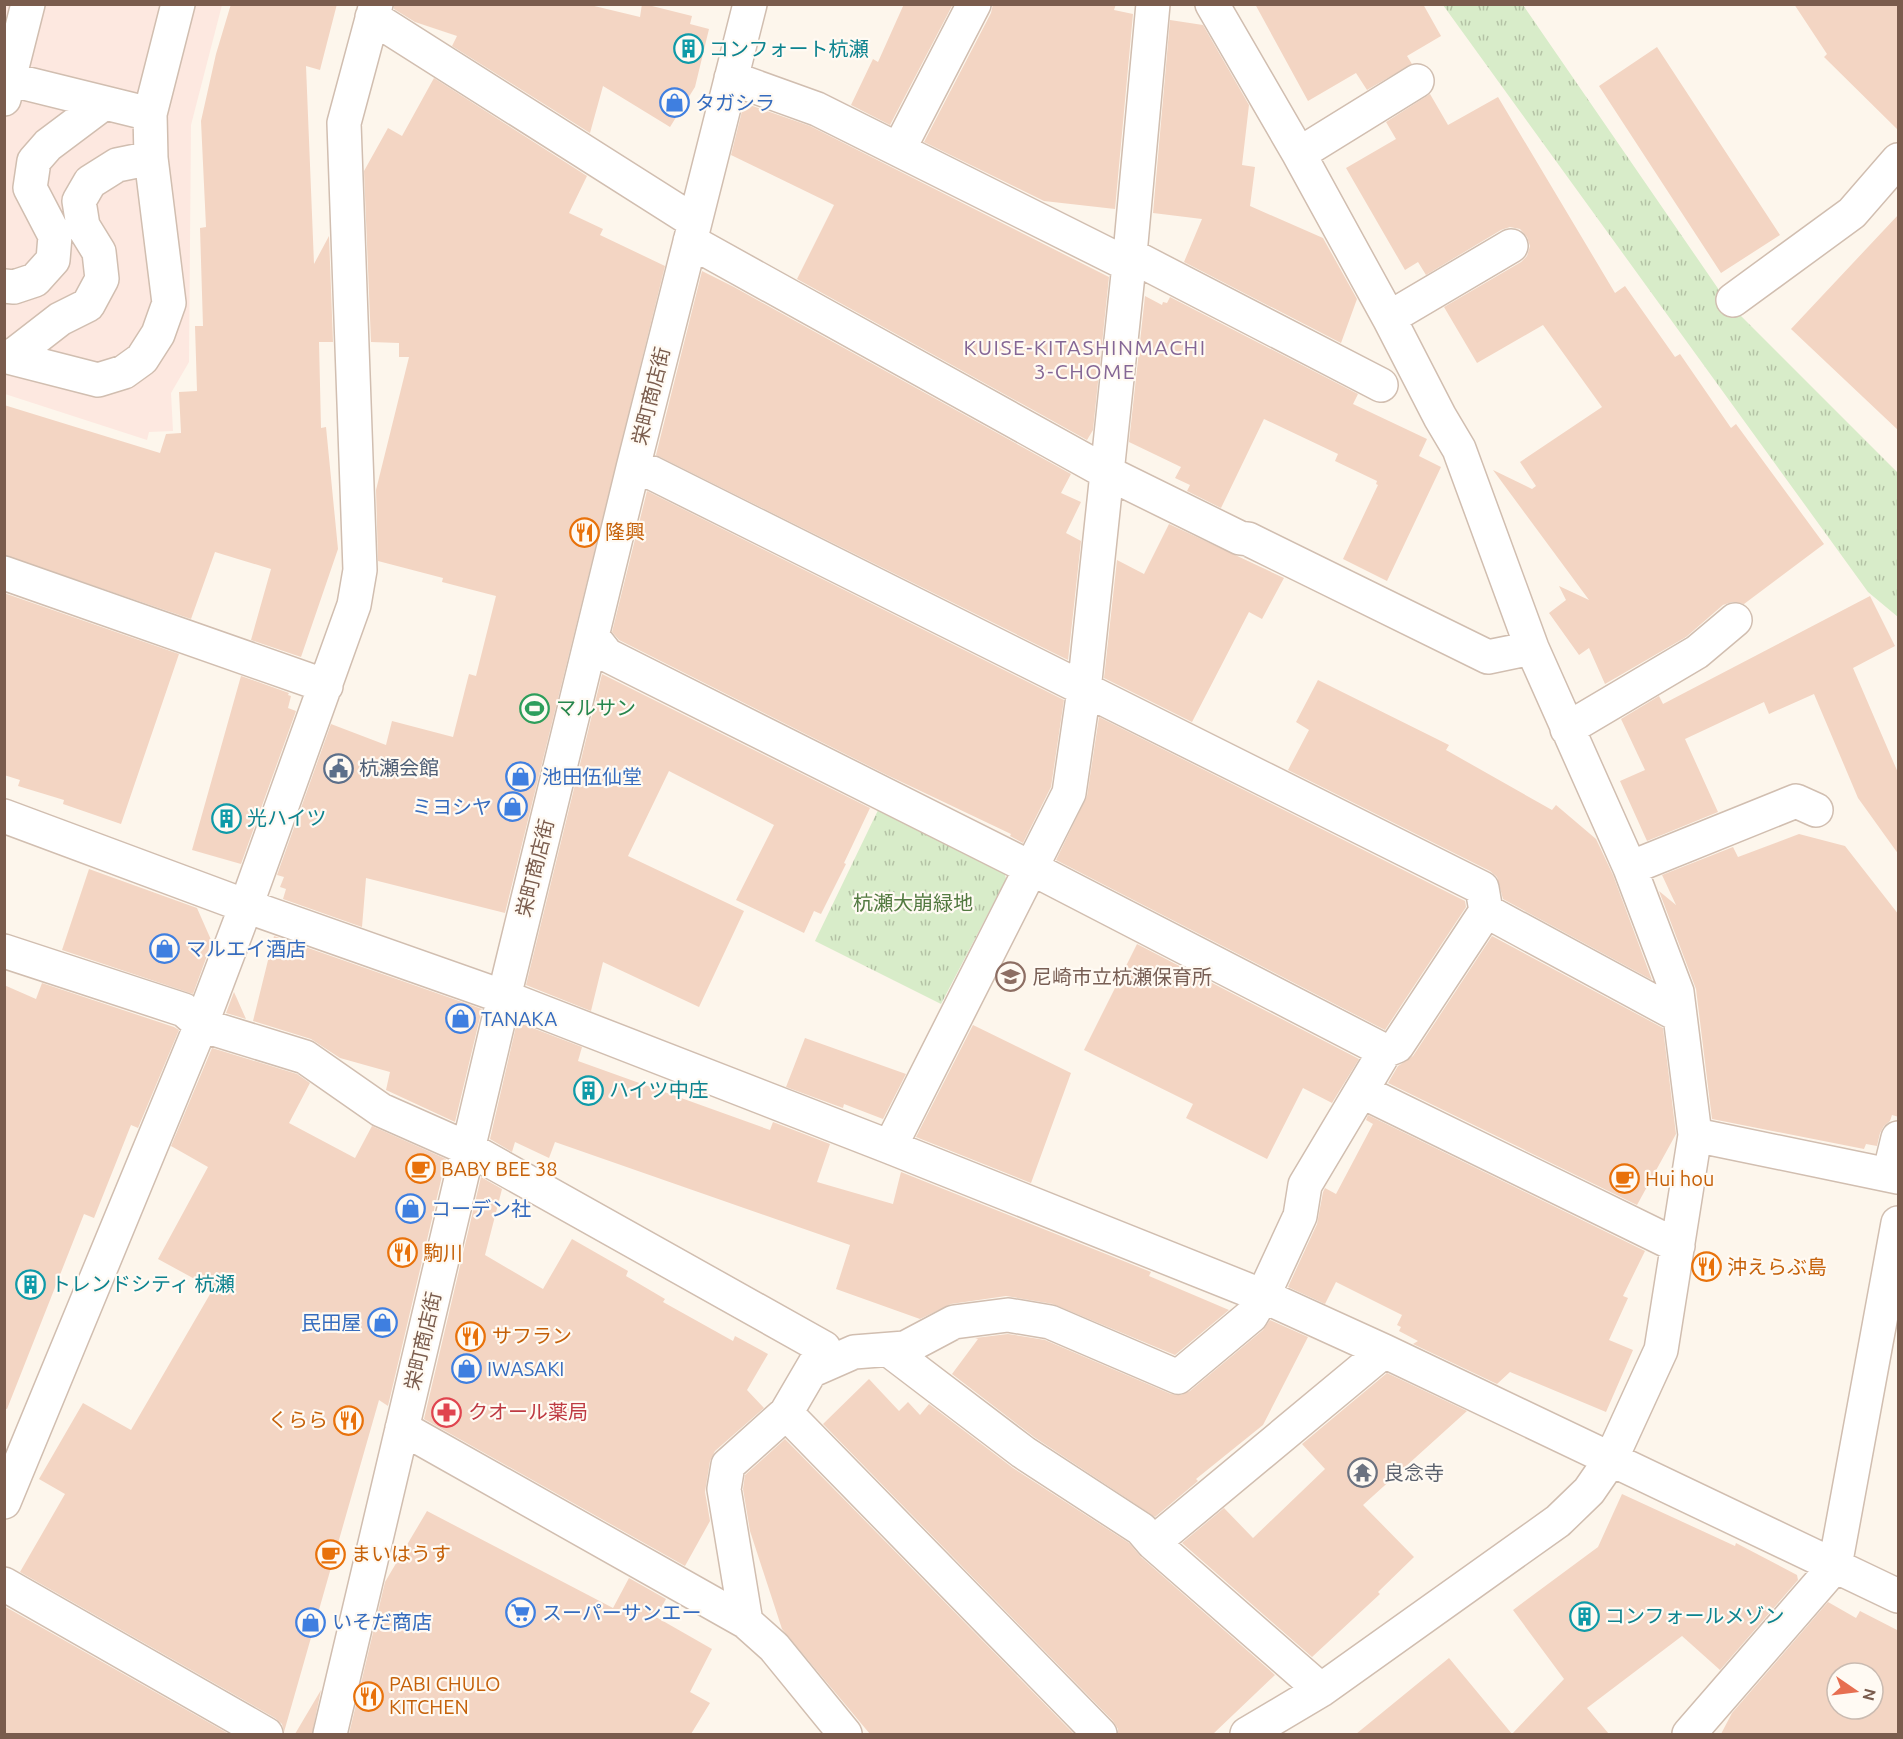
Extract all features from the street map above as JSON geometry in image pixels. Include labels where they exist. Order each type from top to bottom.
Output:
[{"type":"street","points":[[8,356],[98,381],[124,372],[142,359],[158,334],[169,303],[151,158],[150,114],[178,4]]},
{"type":"street","name":"栄町商店街","points":[[330,1734],[504,997],[633,468],[750,4]]},
{"type":"street","points":[[899,149],[974,4]]},
{"type":"street","points":[[890,1147],[1069,794],[1084,690],[1153,4]]},
{"type":"street","points":[[1212,4],[1299,154],[1459,449],[1532,648],[1630,868],[1677,992],[1695,1135],[1661,1350],[1611,1460],[1589,1491],[1558,1521],[1321,1690],[1247,1734]]},
{"type":"street","points":[[20,6],[6,86],[104,103],[150,114]]},
{"type":"street","points":[[4,1502],[201,1025],[354,605],[360,570],[344,123],[374,11],[692,232],[1106,472],[1240,538],[1248,538],[1488,657],[1532,648]]},
{"type":"street","points":[[732,78],[817,109],[1381,385]]},
{"type":"street","points":[[1299,154],[1417,81]]},
{"type":"street","points":[[4,286],[14,287],[35,280],[53,260],[55,236],[30,188],[34,161],[48,145],[104,103]]},
{"type":"street","points":[[8,356],[60,319],[88,305],[102,279],[99,252],[83,226],[79,201],[90,182],[117,165],[151,158]]},
{"type":"street","points":[[1733,300],[1852,213],[1899,160]]},
{"type":"street","points":[[1389,318],[1511,246]]},
{"type":"street","points":[[633,468],[652,472],[1482,888],[1486,911],[1397,1046],[1385,1050],[1305,1185],[1300,1216],[1263,1296],[1251,1316],[1178,1377],[1050,1322],[1008,1315],[954,1322],[905,1348],[854,1352],[813,1370]]},
{"type":"street","points":[[4,573],[326,686]]},
{"type":"street","points":[[1568,729],[1697,652],[1735,620]]},
{"type":"street","points":[[592,636],[607,655],[1031,867],[1385,1050]]},
{"type":"street","points":[[1630,868],[1796,801],[1816,810]]},
{"type":"street","points":[[4,816],[246,906],[504,997],[890,1147],[1263,1296],[1899,1596]]},
{"type":"street","points":[[1486,911],[1680,1016]]},
{"type":"street","points":[[4,951],[184,1010],[201,1025],[305,1057],[381,1110],[469,1149],[824,1348],[786,1413],[728,1465],[724,1489],[746,1622]]},
{"type":"street","points":[[1361,1091],[1678,1246]]},
{"type":"street","points":[[1695,1135],[1894,1176],[1899,1138]]},
{"type":"street","points":[[1689,1734],[1835,1566],[1899,1223]]},
{"type":"street","points":[[888,1350],[1023,1452],[1141,1529],[1153,1544],[1321,1690]]},
{"type":"street","points":[[1153,1544],[1384,1352]]},
{"type":"street","points":[[786,1413],[1100,1734]]},
{"type":"street","points":[[402,1428],[746,1622],[774,1647],[845,1734]]},
{"type":"street","points":[[4,1584],[266,1734]]},
{"type":"shaded area","points":[[5,5],[222,5],[191,125],[189,362],[171,393],[173,431],[149,432],[147,440],[5,394]]},
{"type":"green space","points":[[1443,5],[1523,5],[1728,303],[1898,473],[1898,617],[1868,592]]},
{"type":"green space","name":"杭瀬大崩緑地","points":[[880,806],[1003,866],[1006,879],[941,1004],[815,941]]},
{"type":"building","points":[[231,4],[337,4],[320,70],[306,66],[314,264],[329,236],[333,342],[319,342],[321,428],[326,427],[338,549],[301,657],[251,640],[271,569],[215,552],[191,619],[4,555],[4,405],[160,453],[166,434],[181,433],[179,392],[197,391],[195,326],[203,326],[200,228],[206,227],[201,121],[216,54]]},
{"type":"building","points":[[394,4],[586,4],[640,17],[642,4],[644,4],[692,16],[690,24],[709,29],[695,87],[670,127],[603,86],[590,133],[452,46],[457,36],[415,22],[394,9]]},
{"type":"building","points":[[904,4],[953,4],[890,125],[851,105],[873,59],[878,62]]},
{"type":"building","points":[[993,4],[1116,4],[1114,10],[1133,14],[1115,209],[1044,201],[924,142],[991,13]]},
{"type":"building","points":[[1255,4],[1423,4],[1441,36],[1407,56],[1412,64],[1367,90],[1356,73],[1308,101]]},
{"type":"building","points":[[1794,4],[1899,4],[1899,131],[1824,57],[1827,54]]},
{"type":"building","points":[[1170,20],[1203,25],[1249,105],[1242,165],[1255,167],[1250,206],[1323,238],[1357,299],[1341,343],[1184,262],[1202,219],[1153,213]]},
{"type":"building","points":[[1657,47],[1780,235],[1721,273],[1599,86]]},
{"type":"building","points":[[434,78],[587,176],[569,213],[603,229],[600,235],[665,266],[505,913],[366,878],[362,927],[283,899],[286,889],[280,887],[284,877],[277,875],[331,724],[386,745],[392,721],[453,737],[469,674],[476,676],[496,596],[442,582],[443,578],[378,561],[376,490],[409,357],[399,357],[399,343],[371,342],[364,171],[388,128],[402,136]]},
{"type":"building","points":[[1430,94],[1448,125],[1498,97],[1615,293],[1625,286],[1675,357],[1680,354],[1731,428],[1736,424],[1824,544],[1744,604],[1732,602],[1723,605],[1686,637],[1605,684],[1589,648],[1579,655],[1549,613],[1566,600],[1559,586],[1589,600],[1493,470],[1532,489],[1536,486],[1520,462],[1602,407],[1543,325],[1477,363],[1444,307],[1521,262],[1527,256],[1530,246],[1527,237],[1520,229],[1510,227],[1501,230],[1426,275],[1418,262],[1405,270],[1346,168],[1396,139],[1386,122]]},
{"type":"building","points":[[744,103],[810,126],[1109,277],[1093,430],[1087,440],[797,279],[834,205],[731,155]]},
{"type":"building","points":[[1899,214],[1899,431],[1791,329]]},
{"type":"building","points":[[702,271],[1071,474],[1061,493],[1081,502],[1066,533],[1081,541],[1068,660],[656,455]]},
{"type":"building","points":[[1145,296],[1162,305],[1163,302],[1167,303],[1170,297],[1358,394],[1353,404],[1427,439],[1419,456],[1441,467],[1387,581],[1343,559],[1378,485],[1377,481],[1335,461],[1338,454],[1264,419],[1221,508],[1187,491],[1190,485],[1175,478],[1181,467],[1129,442]]},
{"type":"building","points":[[647,491],[1064,700],[1051,787],[1023,843],[1010,836],[1011,834],[887,775],[619,640],[612,632]]},
{"type":"building","points":[[1169,524],[1284,578],[1262,619],[1249,612],[1192,722],[1104,678],[1117,560],[1144,574]]},
{"type":"building","points":[[4,593],[179,654],[121,824],[63,804],[64,800],[18,786],[20,780],[4,775]]},
{"type":"building","points":[[1870,596],[1895,646],[1853,668],[1899,775],[1899,855],[1858,798],[1814,694],[1769,714],[1764,702],[1685,739],[1718,812],[1647,841],[1620,781],[1645,770],[1621,719],[1659,696],[1663,704]]},
{"type":"building","points":[[602,674],[870,808],[821,914],[814,911],[804,933],[736,900],[774,825],[669,771],[628,856],[744,911],[699,1007],[603,962],[591,1011],[526,985]]},
{"type":"building","points":[[241,676],[289,693],[288,695],[291,696],[288,708],[296,711],[241,864],[192,850]]},
{"type":"building","points":[[1318,680],[1449,745],[1446,750],[1552,810],[1556,805],[1596,839],[1613,875],[1652,980],[1503,899],[1497,877],[1490,871],[1288,770],[1309,730],[1296,722]]},
{"type":"building","points":[[1099,717],[1465,901],[1466,907],[1385,1030],[1056,860],[1087,796]]},
{"type":"building","points":[[1799,834],[1845,846],[1899,915],[1899,1117],[1892,1115],[1880,1133],[1877,1146],[1866,1144],[1864,1149],[1712,1119],[1696,989],[1659,891],[1676,905],[1662,875],[1733,847],[1738,857]]},
{"type":"building","points":[[89,869],[197,908],[212,942],[193,994],[62,950]]},
{"type":"building","points":[[274,936],[482,1009],[455,1122],[386,1090],[390,1072],[340,1058],[311,1039],[253,1021]]},
{"type":"building","points":[[1492,936],[1663,1028],[1676,1134],[1637,1205],[1388,1083],[1398,1066],[1413,1056]]},
{"type":"building","points":[[1137,944],[1359,1059],[1332,1103],[1303,1088],[1267,1159],[1186,1118],[1193,1104],[1084,1050]]},
{"type":"building","points":[[42,983],[179,1030],[138,1128],[131,1125],[94,1218],[84,1214],[7,1409],[4,1408],[4,985],[36,999]]},
{"type":"building","points":[[234,992],[246,1019],[226,1013]]},
{"type":"building","points":[[517,1022],[582,1047],[578,1061],[770,1130],[773,1122],[830,1144],[817,1182],[893,1204],[901,1172],[1151,1272],[1149,1276],[1229,1310],[1175,1355],[1053,1304],[1006,1296],[951,1304],[920,1319],[836,1289],[850,1245],[555,1142],[549,1158],[515,1142],[512,1152],[490,1139]]},
{"type":"building","points":[[973,1025],[1071,1073],[1031,1183],[916,1137]]},
{"type":"building","points":[[805,1038],[906,1074],[883,1119],[844,1104],[843,1108],[786,1087]]},
{"type":"building","points":[[212,1048],[297,1074],[310,1083],[289,1123],[355,1158],[372,1126],[446,1159],[388,1406],[379,1400],[284,1732],[282,1724],[275,1718],[20,1572],[65,1494],[39,1479],[83,1403],[131,1430],[213,1289],[158,1259],[208,1167],[171,1146]]},
{"type":"building","points":[[1368,1115],[1645,1251],[1623,1296],[1628,1298],[1609,1340],[1633,1350],[1606,1412],[1510,1372],[1497,1384],[1413,1344],[1418,1341],[1399,1331],[1401,1327],[1397,1325],[1402,1315],[1336,1282],[1325,1304],[1288,1287],[1317,1224],[1325,1188],[1336,1194],[1373,1124],[1366,1120]]},
{"type":"building","points":[[481,1177],[502,1189],[485,1255],[543,1289],[572,1239],[628,1271],[626,1276],[665,1299],[663,1302],[733,1341],[735,1336],[768,1354],[747,1390],[764,1408],[715,1451],[710,1461],[705,1492],[710,1521],[685,1566],[424,1419]]},
{"type":"building","points":[[1270,1320],[1308,1337],[1263,1425],[1196,1479],[1198,1481],[1155,1517],[1034,1437],[952,1374],[978,1339],[975,1338],[1008,1334],[1045,1340],[1171,1394],[1181,1395],[1190,1391],[1263,1330]]},
{"type":"building","points":[[1387,1373],[1467,1411],[1363,1505],[1414,1557],[1378,1592],[1380,1594],[1312,1657],[1182,1543],[1224,1508],[1253,1538],[1325,1469],[1302,1444]]},
{"type":"building","points":[[869,1379],[899,1411],[908,1402],[920,1415],[929,1404],[1013,1468],[1129,1543],[1141,1557],[1275,1675],[1213,1734],[1118,1734],[1113,1721],[823,1424]]},
{"type":"building","points":[[785,1439],[1074,1734],[870,1734],[782,1629],[750,1531],[743,1489],[745,1475]]},
{"type":"building","points":[[1622,1494],[1735,1546],[1736,1543],[1797,1575],[1798,1580],[1720,1670],[1682,1636],[1587,1708],[1609,1734],[1512,1734],[1564,1679],[1513,1610],[1598,1547]]},
{"type":"building","name":"スーパーサンエー","points":[[427,1511],[613,1608],[629,1578],[666,1599],[656,1617],[712,1649],[690,1692],[710,1703],[691,1734],[349,1734],[385,1582]]},
{"type":"building","points":[[1828,1602],[1856,1618],[1860,1611],[1899,1631],[1899,1734],[1721,1734],[1732,1713]]},
{"type":"building","points":[[4,1606],[229,1734],[4,1734]]},
{"type":"building","points":[[1449,1658],[1512,1734],[1356,1734]]},
{"type":"building","points":[[321,1690],[312,1734],[295,1734]]},
{"type":"place","name":"コンフォート杭瀬","points":[[688,49]]},
{"type":"place","name":"タガシラ","points":[[674,103]]},
{"type":"place","name":"隆興","points":[[584,532]]},
{"type":"place","name":"マルサン","points":[[535,708]]},
{"type":"place","name":"杭瀬会館","points":[[338,768]]},
{"type":"place","name":"池田伍仙堂","points":[[521,777]]},
{"type":"place","name":"ミヨシヤ","points":[[513,807]]},
{"type":"place","name":"光ハイツ","points":[[226,818]]},
{"type":"place","name":"マルエイ酒店","points":[[165,949]]},
{"type":"place","name":"尼崎市立杭瀬保育所","points":[[1011,977]]},
{"type":"place","name":"TANAKA","points":[[460,1019]]},
{"type":"place","name":"ハイツ中庄","points":[[588,1090]]},
{"type":"place","name":"BABY BEE 38","points":[[420,1169]]},
{"type":"place","name":"Hui hou","points":[[1624,1179]]},
{"type":"place","name":"コーデン社","points":[[410,1209]]},
{"type":"place","name":"駒川","points":[[402,1253]]},
{"type":"place","name":"沖えらぶ島","points":[[1706,1267]]},
{"type":"place","name":"トレンドシティ 杭瀬","points":[[30,1284]]},
{"type":"place","name":"民田屋","points":[[382,1323]]},
{"type":"place","name":"サフラン","points":[[471,1336]]},
{"type":"place","name":"IWASAKI","points":[[466,1369]]},
{"type":"place","name":"クオール薬局","points":[[447,1412]]},
{"type":"place","name":"くらら","points":[[349,1420]]},
{"type":"place","name":"良念寺","points":[[1363,1473]]},
{"type":"place","name":"まいはうす","points":[[330,1554]]},
{"type":"place","name":"スーパーサンエー","points":[[521,1613]]},
{"type":"place","name":"コンフォールメゾン","points":[[1584,1616]]},
{"type":"place","name":"いそだ商店","points":[[311,1622]]},
{"type":"place","name":"PABI CHULO KITCHEN","points":[[368,1696]]},
{"type":"district","name":"KUISE-KITASHINMACHI 3-CHOME","points":[[1085,360]]}]
